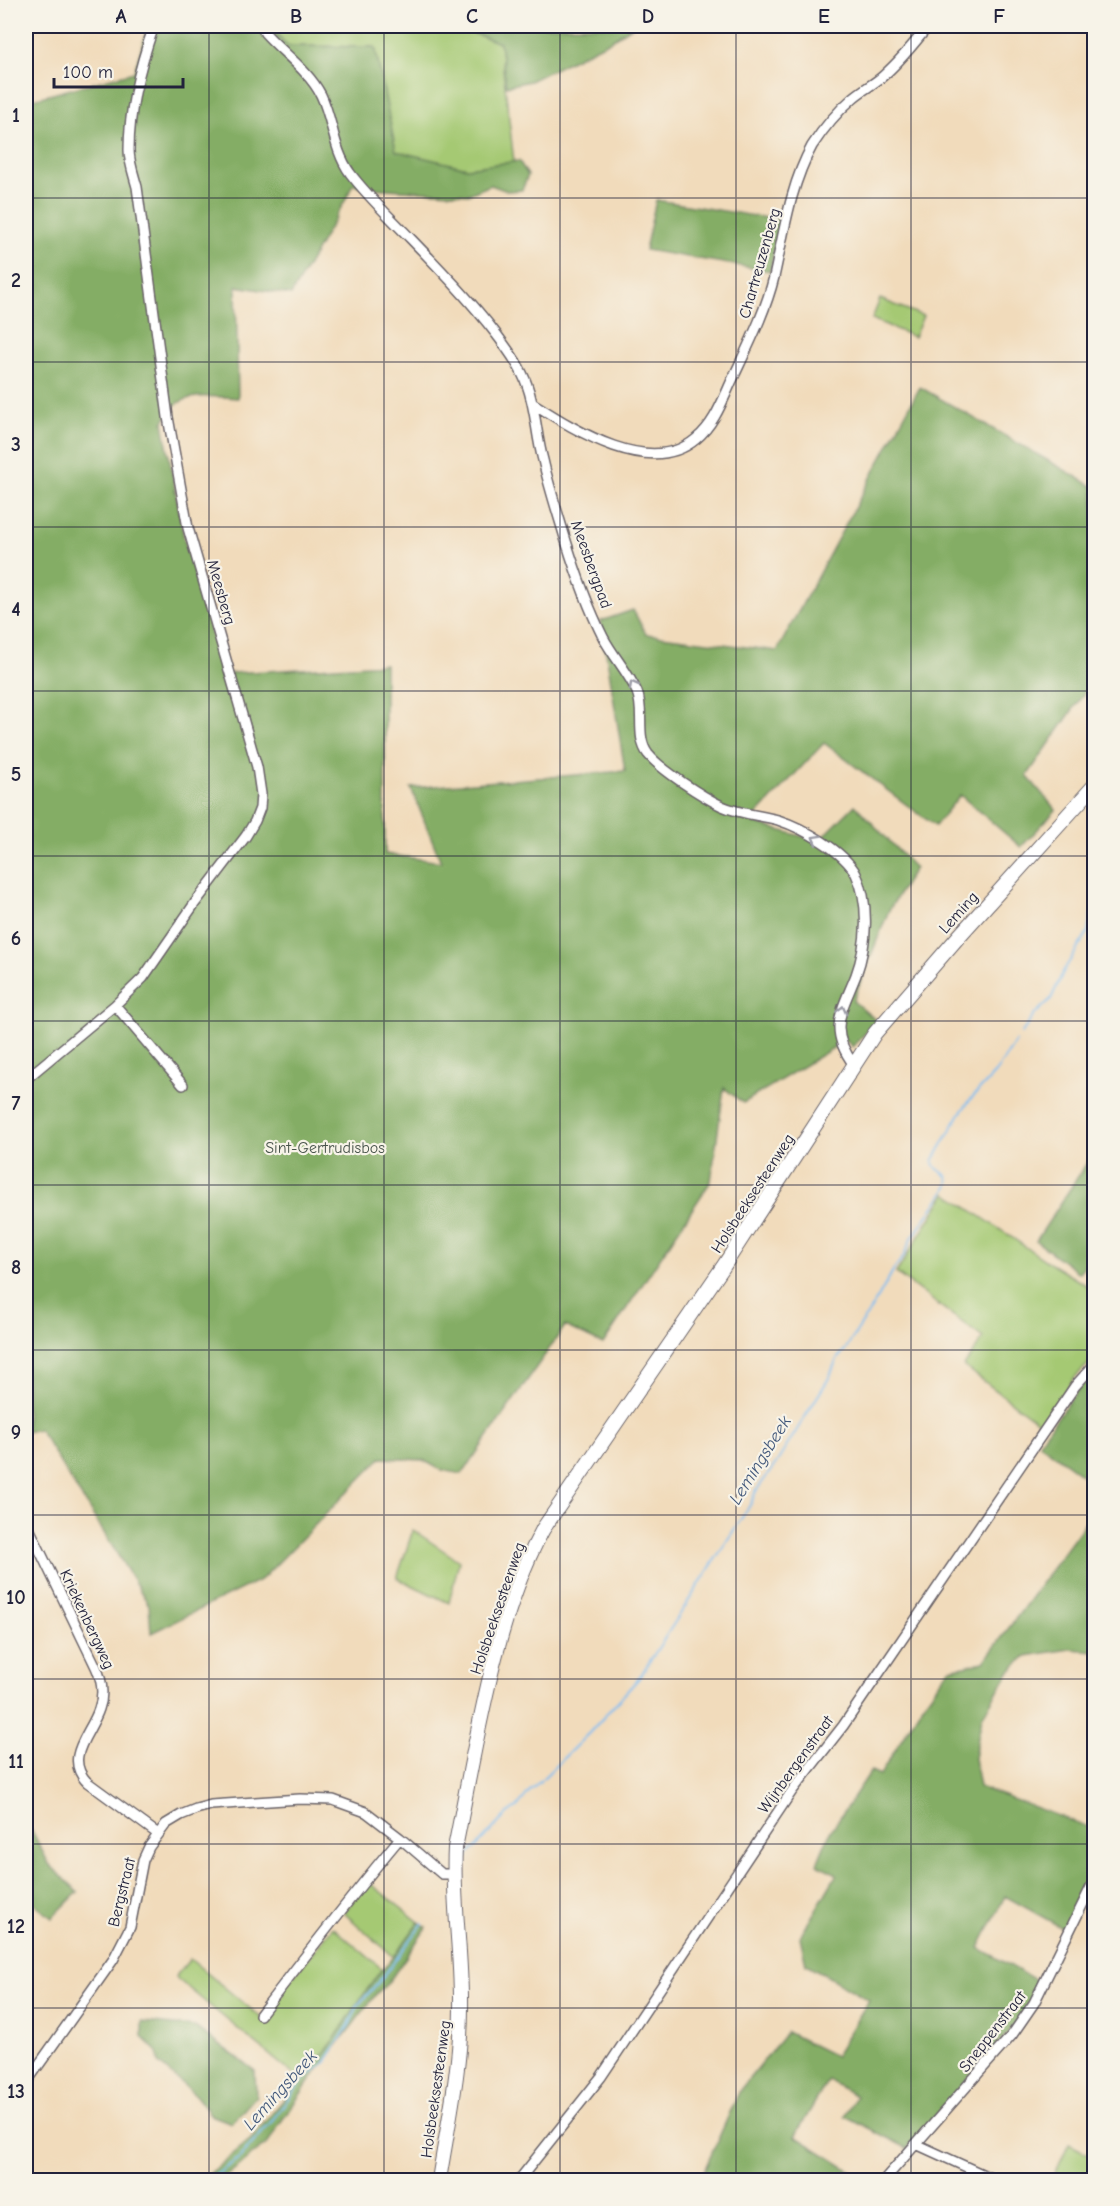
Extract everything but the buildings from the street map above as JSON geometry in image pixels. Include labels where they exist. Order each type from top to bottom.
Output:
[{"type":"street","name":"Meesberg","points":[[26,1079],[116,1005],[143,978],[195,903],[246,836],[260,808],[261,794],[257,767],[188,528],[168,417],[136,187],[129,152],[135,90],[154,26]]},
{"type":"street","name":"Meesbergpad","points":[[261,26],[265,33],[312,80],[319,91],[328,112],[338,151],[348,171],[489,325],[526,380],[534,404],[542,460],[567,543],[605,641],[639,696],[644,746],[648,754],[661,767],[720,805],[780,821],[823,843],[848,862],[854,871],[864,898],[863,935],[856,974],[842,1006],[839,1020],[840,1037],[845,1053],[854,1065]]},
{"type":"street","name":"Chartreuzenberg","points":[[534,404],[616,448],[644,454],[673,452],[695,440],[716,415],[757,326],[773,280],[798,175],[813,146],[827,125],[853,98],[907,54],[928,26]]},
{"type":"street","name":"Leming","points":[[854,1065],[875,1033],[1095,786]]},
{"type":"street","points":[[116,1005],[183,1085]]},
{"type":"street","name":"Holsbeeksesteenweg","points":[[439,2181],[459,2055],[462,2008],[453,1874],[455,1848],[491,1675],[520,1581],[543,1529],[723,1267],[854,1065]]},
{"type":"street","name":"Wijnbergenstraat","points":[[519,2181],[601,2077],[792,1791],[843,1726],[1075,1386],[1095,1365]]},
{"type":"street","name":"Kriekenbergweg","points":[[26,1522],[98,1672],[101,1704],[79,1749],[76,1760],[79,1770],[87,1782],[158,1834]]},
{"type":"street","name":"Bergstraat","points":[[26,2083],[123,1943],[132,1918],[143,1860],[148,1847],[166,1824],[180,1815],[204,1807],[300,1799],[333,1800],[366,1812],[442,1874],[453,1874]]},
{"type":"street","points":[[260,2015],[400,1838]]},
{"type":"street","name":"Sneppenstraat","points":[[884,2181],[1012,2035],[1034,2003],[1095,1881]]},
{"type":"street","points":[[916,2144],[995,2181]]},
{"type":"green space","name":"Sint-Gertrudisbos","points":[[148,26],[271,26],[287,46],[375,47],[396,151],[467,168],[519,161],[528,175],[522,190],[507,191],[491,185],[469,194],[369,188],[353,184],[291,295],[236,286],[238,398],[204,396],[187,399],[173,407],[163,423],[184,538],[224,678],[232,673],[385,664],[385,854],[441,862],[411,788],[625,771],[601,621],[633,610],[646,634],[777,651],[920,387],[1094,487],[1094,679],[1027,776],[1056,810],[1021,847],[960,795],[935,826],[824,743],[750,822],[819,841],[855,805],[915,868],[889,910],[853,1001],[877,1021],[852,1047],[846,1040],[743,1103],[724,1088],[711,1181],[603,1344],[565,1326],[462,1474],[441,1470],[423,1460],[381,1458],[262,1579],[151,1633],[149,1605],[39,1429],[26,1432],[26,101],[134,72]]},
{"type":"green space","points":[[271,26],[454,26],[500,43],[514,162],[467,168],[395,151],[375,47],[287,46]]},
{"type":"green space","points":[[454,26],[633,26],[610,41],[530,81],[506,86],[500,43]]},
{"type":"green space","points":[[656,200],[780,220],[770,271],[645,250]]},
{"type":"green space","points":[[880,299],[923,316],[914,337],[872,319]]},
{"type":"green space","points":[[1094,1152],[1094,1255],[1079,1273],[1036,1241]]},
{"type":"green space","points":[[946,1193],[1051,1264],[1094,1290],[1094,1359],[1075,1377],[1042,1425],[964,1366],[983,1338],[896,1273]]},
{"type":"green space","points":[[1086,1378],[1094,1382],[1094,1484],[1039,1443]]},
{"type":"green space","points":[[1094,1511],[1094,1651],[1070,1649],[1026,1656],[1009,1672],[982,1717],[974,1758],[979,1787],[1094,1829],[1094,1871],[1066,1930],[1005,1896],[979,1948],[1041,1983],[1017,2022],[907,2148],[845,2116],[856,2096],[828,2080],[795,2136],[865,2180],[700,2180],[740,2090],[787,2032],[835,2056],[869,2000],[806,1964],[800,1937],[837,1874],[817,1864],[830,1832],[871,1771],[880,1775],[920,1709],[949,1669],[984,1662]]},
{"type":"green space","points":[[413,1530],[459,1561],[449,1603],[397,1578]]},
{"type":"green space","points":[[26,1825],[33,1833],[49,1864],[78,1892],[52,1918],[26,1898]]},
{"type":"green space","points":[[367,1881],[419,1922],[394,1957],[344,1913]]},
{"type":"green space","points":[[419,1922],[427,1927],[388,1983],[377,1993],[309,2082],[269,2142],[221,2180],[202,2180],[251,2139],[328,2049],[382,1969],[394,1957]]},
{"type":"green space","points":[[333,1927],[382,1969],[328,2049],[300,2080],[175,1977],[190,1959],[264,2020],[283,1994],[281,1992]]},
{"type":"green space","points":[[142,2022],[195,2027],[255,2071],[256,2096],[232,2123],[211,2115],[196,2096],[159,2063],[157,2052],[142,2037]]},
{"type":"green space","points":[[1069,2144],[1094,2157],[1094,2180],[1052,2180]]},
{"type":"waterway","name":"Lemingsbeek","points":[[1021,1034],[1035,1014],[1051,999],[1064,970],[1088,932],[1094,902]]},
{"type":"waterway","name":"Lemingsbeek","points":[[460,1864],[590,1732],[639,1678],[750,1505],[756,1491],[777,1462],[829,1378],[837,1359],[904,1256],[910,1241],[946,1189],[949,1182],[947,1176],[934,1166],[933,1161],[959,1115],[995,1073],[1016,1041]]},
{"type":"waterway","name":"Lemingsbeek","points":[[211,2180],[239,2158],[268,2126],[302,2080],[324,2064],[349,2025],[358,2005],[382,1978],[423,1923]]}]
